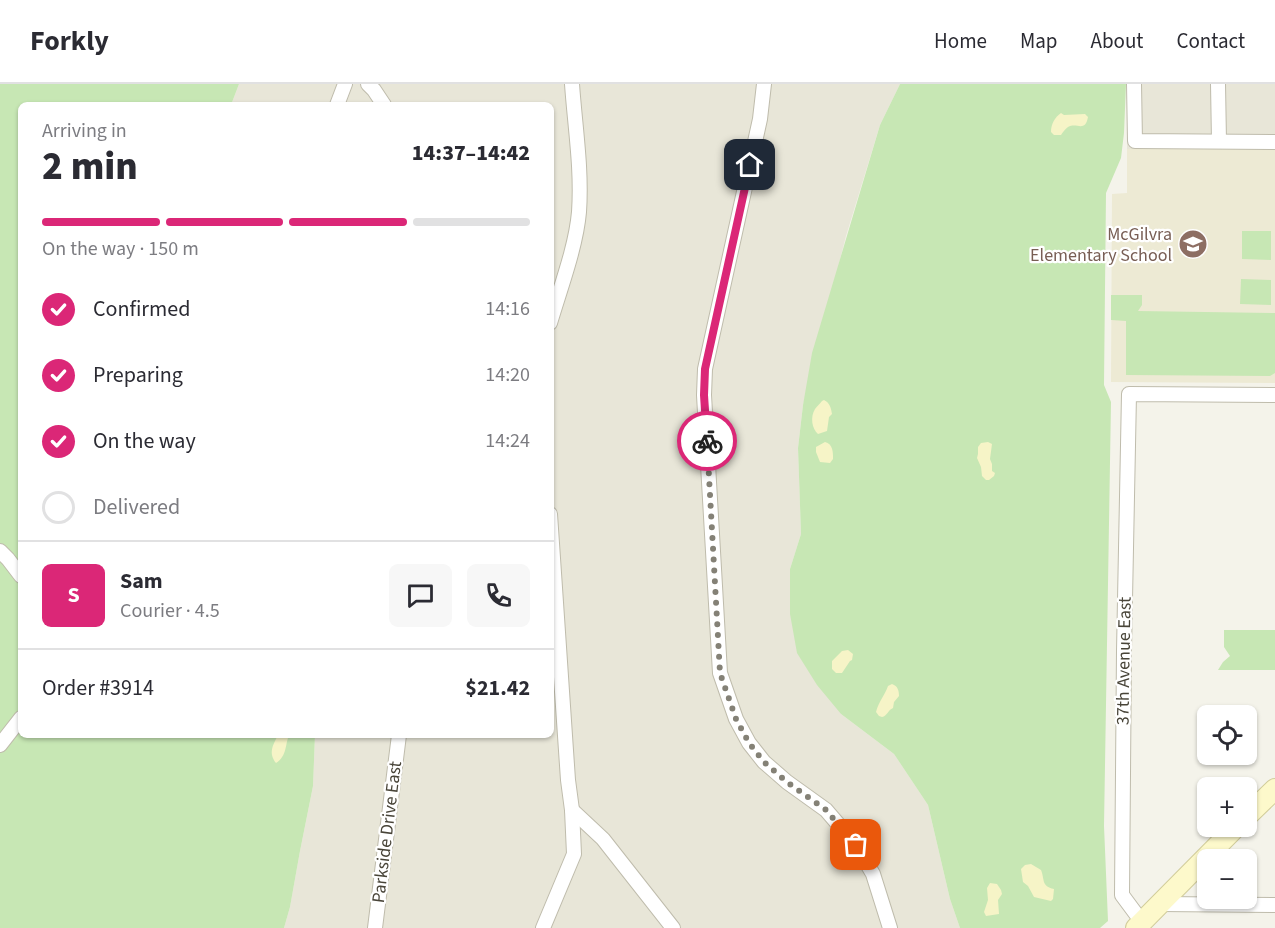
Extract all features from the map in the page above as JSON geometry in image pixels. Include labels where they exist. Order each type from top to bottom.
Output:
[{"type":"main road","points":[[1257,807],[1275,789]]},
{"type":"main road","points":[[1139,925],[1227,837]]},
{"type":"street","points":[[338,102],[345,84]]},
{"type":"street","points":[[369,84],[382,102]]},
{"type":"street","points":[[554,309],[579,215],[580,177],[572,84]]},
{"type":"street","points":[[764,84],[760,119],[705,369],[704,395],[720,673],[736,719],[749,743],[764,762],[826,810],[856,845],[873,874],[890,928]]},
{"type":"street","points":[[1134,84],[1135,141],[1275,142]]},
{"type":"street","points":[[1218,84],[1219,141]]},
{"type":"street","name":"37th Avenue East","points":[[1139,925],[1122,895],[1129,394],[1275,395]]},
{"type":"street","points":[[0,551],[18,572]]},
{"type":"street","points":[[543,928],[574,854],[554,573]]},
{"type":"street","points":[[0,745],[18,722]]},
{"type":"street","name":"Parkside Drive East","points":[[375,928],[399,738]]},
{"type":"street","points":[[572,810],[603,839],[673,928]]},
{"type":"street","points":[[1160,904],[1275,905]]},
{"type":"shaded area","points":[[239,84],[900,84],[880,125],[846,236],[803,405],[798,448],[801,534],[790,569],[841,714],[894,754],[928,805],[950,899],[960,928],[284,928],[313,786],[315,738],[554,738],[554,102],[232,102]]},
{"type":"shaded area","points":[[1127,84],[1275,84],[1275,149],[1127,149]]},
{"type":"shaded area","name":"McGilvra Elementary School","points":[[1127,149],[1275,149],[1275,383],[1111,382],[1112,194],[1127,193]]},
{"type":"green space","points":[[0,84],[239,84],[232,102],[18,102],[18,738],[315,738],[313,786],[290,907],[284,928],[0,928]]},
{"type":"green space","points":[[900,84],[1126,84],[1121,158],[1106,193],[1104,385],[1111,402],[1104,826],[1108,921],[1100,928],[960,928],[950,899],[928,805],[894,754],[841,714],[817,685],[797,653],[790,614],[790,569],[801,534],[798,448],[812,353],[880,125]]},
{"type":"green space","points":[[1242,231],[1271,231],[1271,260],[1242,259]]},
{"type":"green space","points":[[1241,279],[1271,280],[1271,305],[1240,304]]},
{"type":"green space","points":[[1111,295],[1142,295],[1142,305],[1138,311],[1275,313],[1275,373],[1270,376],[1126,375],[1126,321],[1111,320]]},
{"type":"green space","points":[[1224,630],[1275,630],[1275,670],[1218,670],[1230,656],[1224,647]]},
{"type":"sand","points":[[1061,113],[1064,115],[1085,114],[1088,117],[1087,122],[1083,126],[1068,127],[1061,135],[1054,135],[1051,132],[1052,126]]},
{"type":"sand","points":[[824,400],[829,404],[832,414],[829,417],[827,431],[818,434],[813,426],[813,412]]},
{"type":"sand","points":[[825,442],[832,449],[833,459],[830,463],[820,462],[816,452],[816,447]]},
{"type":"sand","points":[[981,443],[992,444],[990,459],[992,471],[995,473],[989,480],[982,476],[977,458],[978,447]]},
{"type":"sand","points":[[848,650],[853,654],[852,660],[842,673],[836,673],[832,669],[832,661],[842,651]]},
{"type":"sand","points":[[892,684],[898,689],[899,696],[893,708],[884,716],[879,716],[876,712],[877,708],[888,686]]},
{"type":"sand","points":[[277,738],[288,738],[284,754],[276,763],[272,752]]},
{"type":"sand","points":[[1031,864],[1041,870],[1045,884],[1054,889],[1051,901],[1034,897],[1023,882],[1021,869]]},
{"type":"sand","points":[[990,883],[997,884],[1002,894],[998,900],[999,914],[986,916],[984,912],[988,900],[987,888]]},
{"type":"way so far","points":[[707,441],[720,673],[736,719],[749,743],[764,762],[826,810],[856,845]]},
{"type":"place","name":"McGilvra Elementary School","points":[[1193,244]]},
{"type":"route","points":[[707,441],[705,369],[750,165]]}]
